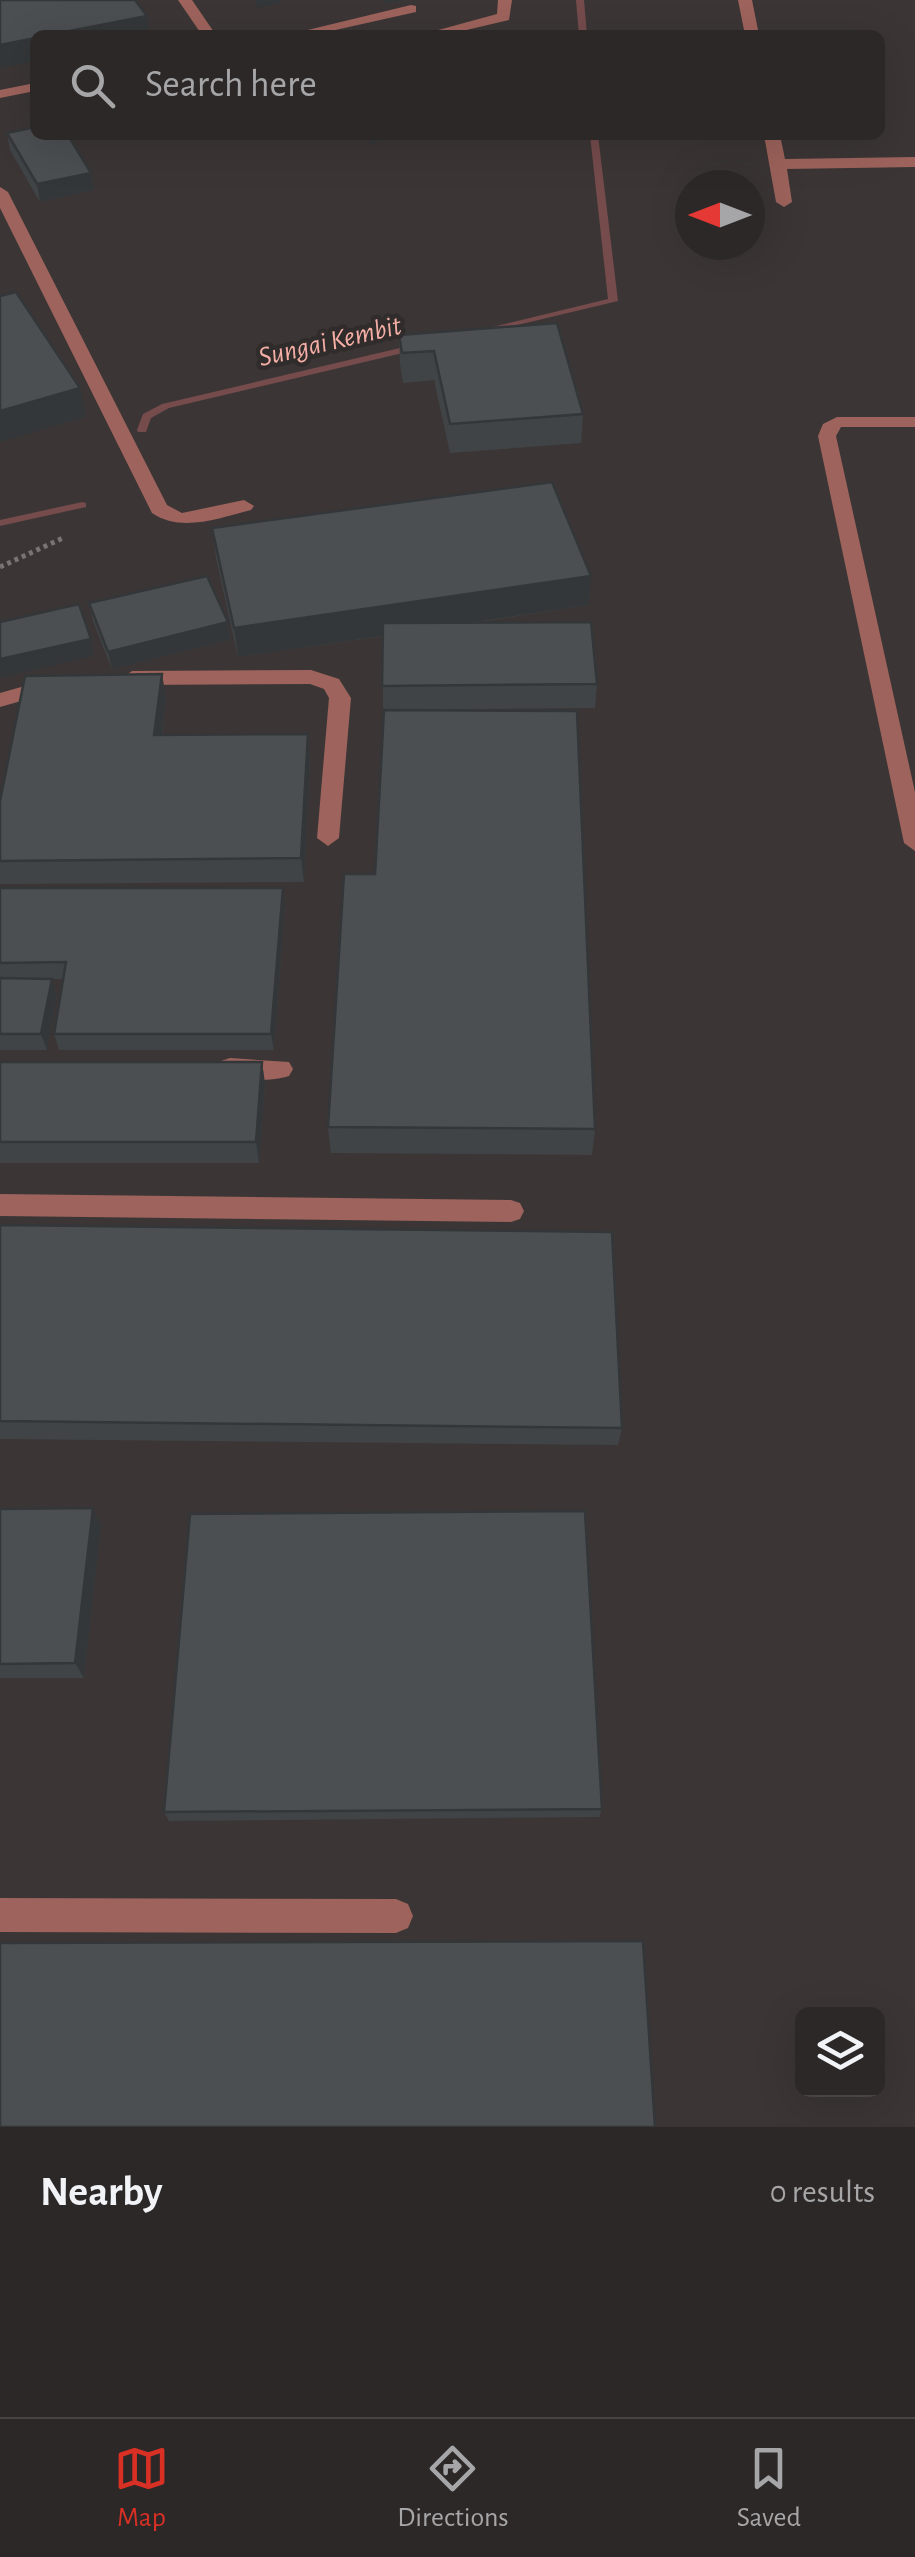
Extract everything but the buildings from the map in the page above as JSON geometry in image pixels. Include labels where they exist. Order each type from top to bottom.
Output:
[{"type":"street","points":[[186,0],[206,30]]},
{"type":"street","points":[[448,30],[504,17],[505,0]]},
{"type":"street","points":[[744,0],[751,30]]},
{"type":"street","points":[[317,30],[412,9]]},
{"type":"street","points":[[0,94],[30,89]]},
{"type":"street","points":[[773,140],[784,202]]},
{"type":"street","points":[[778,164],[915,162]]},
{"type":"street","points":[[0,192],[158,508],[172,518],[182,519],[244,506]]},
{"type":"street","points":[[915,422],[837,422],[829,428],[827,436],[915,843]]},
{"type":"street","points":[[0,700],[91,678],[311,678],[332,684],[340,698],[328,838]]},
{"type":"street","points":[[206,1068],[280,1069]]},
{"type":"street","points":[[0,1206],[511,1211]]},
{"type":"street","points":[[0,1915],[396,1916]]},
{"type":"path","points":[[0,567],[63,538]]},
{"type":"waterway","name":"Sungai Kembit","points":[[580,0],[583,30]]},
{"type":"waterway","name":"Sungai Kembit","points":[[487,331],[613,301],[595,140]]},
{"type":"waterway","name":"Sungai Kembit","points":[[142,430],[147,416],[166,406],[417,347]]},
{"type":"waterway","name":"Sungai Kembit","points":[[0,523],[82,505]]}]
